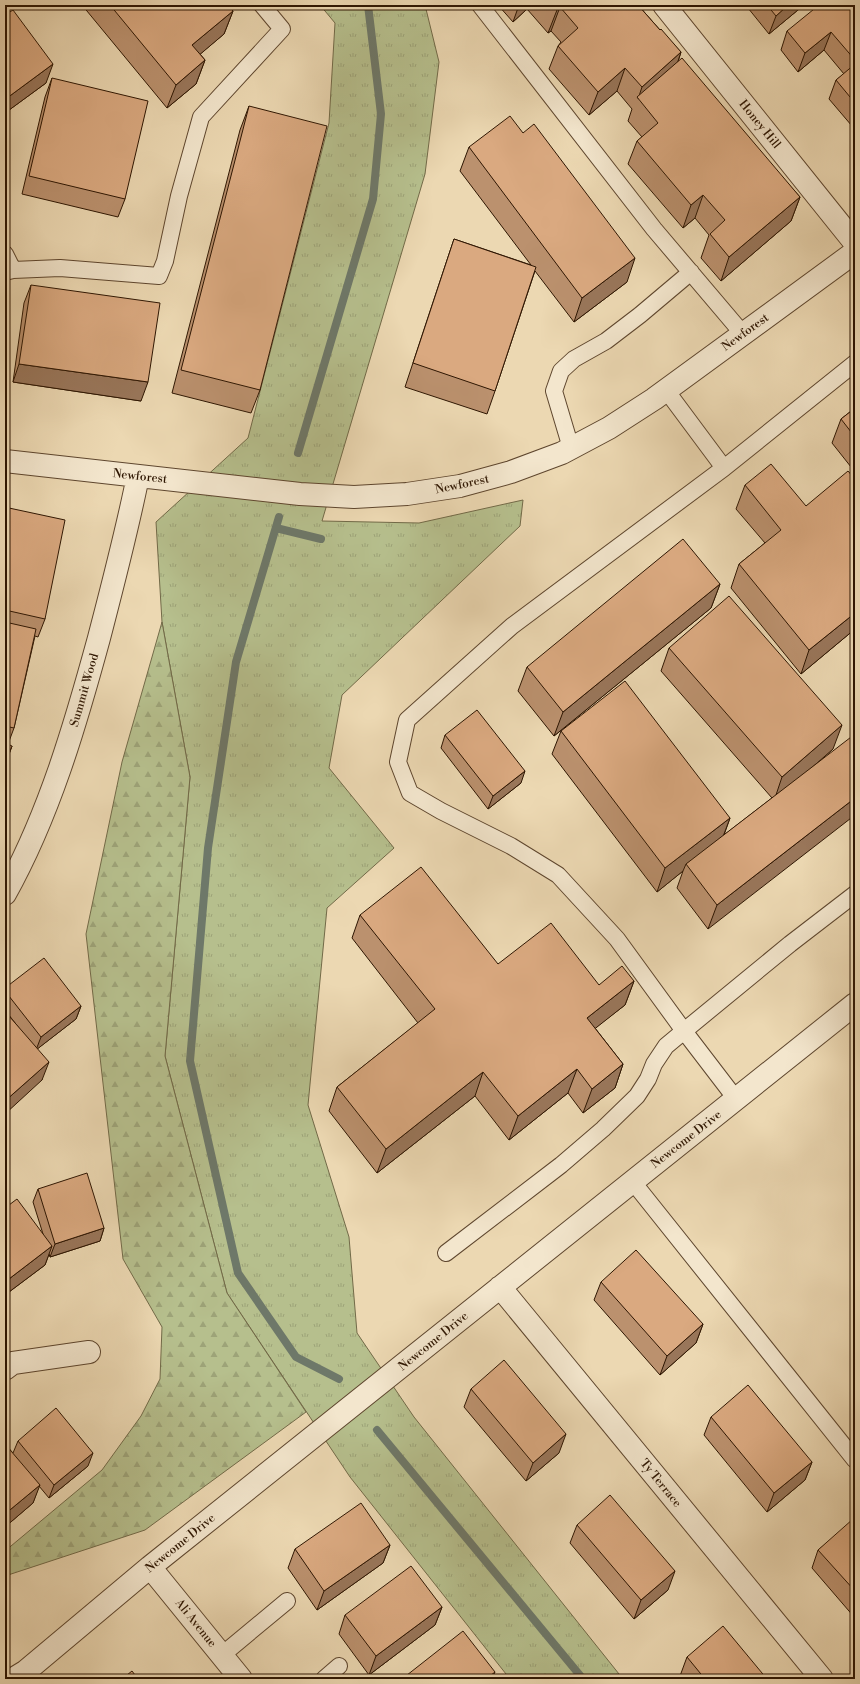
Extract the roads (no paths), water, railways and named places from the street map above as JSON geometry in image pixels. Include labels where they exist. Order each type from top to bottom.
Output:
[{"type":"street","name":"Honey Hill","points":[[664,5],[855,243]]},
{"type":"street","name":"Newforest","points":[[5,461],[300,494],[354,497],[407,494],[460,486],[512,472],[571,448],[609,428],[666,390],[855,252]]},
{"type":"street","name":"Summit Wood","points":[[5,894],[20,868],[52,791],[79,714],[127,531],[138,476]]},
{"type":"street","name":"Newcome Drive","points":[[13,1679],[26,1670],[150,1567],[855,1004]]},
{"type":"street","name":"Ty Terrace","points":[[500,1287],[822,1679]]},
{"type":"street","points":[[5,1369],[13,1362],[89,1352]]},
{"type":"street","name":"Ali Avenue","points":[[150,1567],[241,1679]]},
{"type":"lane","points":[[5,254],[9,271],[60,268],[159,276],[165,261],[178,196],[201,117],[282,29],[262,5]]},
{"type":"lane","points":[[480,5],[654,230],[743,334]]},
{"type":"lane","points":[[571,448],[554,391],[561,371],[574,359],[606,341],[640,315],[691,272]]},
{"type":"lane","points":[[736,1099],[617,939],[558,875],[511,846],[441,811],[410,793],[398,762],[407,720],[512,626],[724,468],[855,363]]},
{"type":"lane","points":[[666,390],[724,468]]},
{"type":"lane","points":[[446,1253],[560,1165],[603,1129],[637,1096],[648,1079],[654,1064],[666,1046],[790,944],[855,894]]},
{"type":"lane","points":[[633,1182],[855,1460]]},
{"type":"lane","points":[[222,1655],[287,1601]]},
{"type":"lane","points":[[324,1679],[339,1666]]},
{"type":"waterway","points":[[298,453],[373,199],[381,114],[368,5]]},
{"type":"waterway","points":[[279,517],[236,662],[208,848],[190,1061],[238,1273],[296,1357],[339,1379]]},
{"type":"waterway","points":[[276,528],[321,539]]},
{"type":"waterway","points":[[377,1430],[583,1679]]}]
